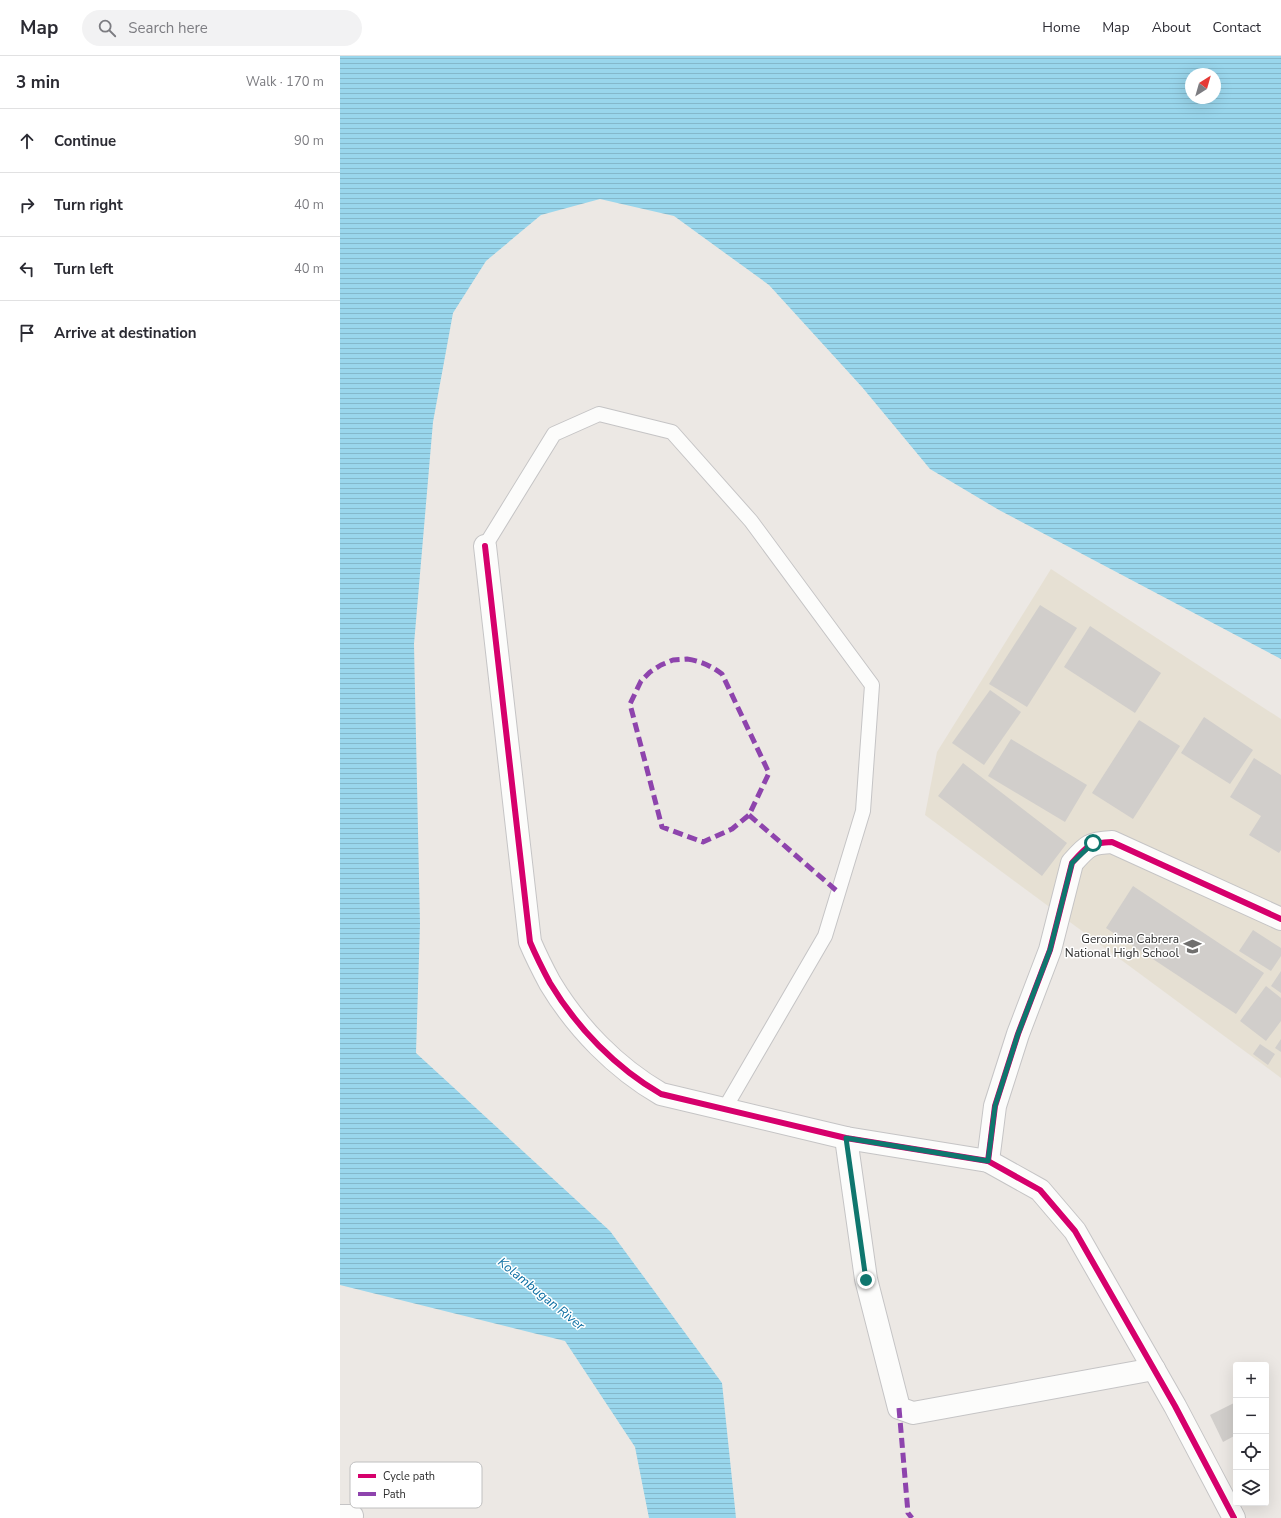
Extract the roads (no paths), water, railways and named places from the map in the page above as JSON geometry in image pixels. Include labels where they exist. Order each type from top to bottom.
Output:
[{"type":"street","points":[[485,546],[530,942],[551,984],[588,1035],[637,1080],[661,1094],[846,1138],[988,1161],[1040,1190],[1075,1231],[1154,1369],[1234,1518]]},
{"type":"street","points":[[988,1161],[995,1106],[1018,1034],[1050,950],[1072,863],[1081,852],[1093,843],[1112,842],[1281,919]]},
{"type":"street","points":[[846,1138],[866,1280],[899,1408],[913,1413],[1154,1369]]},
{"type":"lane","points":[[485,546],[554,434],[599,414],[672,432],[751,521],[872,685],[863,811],[824,936],[725,1108]]},
{"type":"water","name":"Kolambugan River","points":[[340,56],[1281,56],[1281,659],[999,510],[930,469],[862,387],[769,285],[674,216],[600,199],[541,215],[486,261],[453,313],[433,422],[414,644],[420,924],[416,1053],[610,1231],[722,1383],[736,1518],[649,1518],[635,1447],[565,1341],[340,1285]]},
{"type":"place","name":"Geronima Cabrera National High School","points":[[1192,946]]}]
